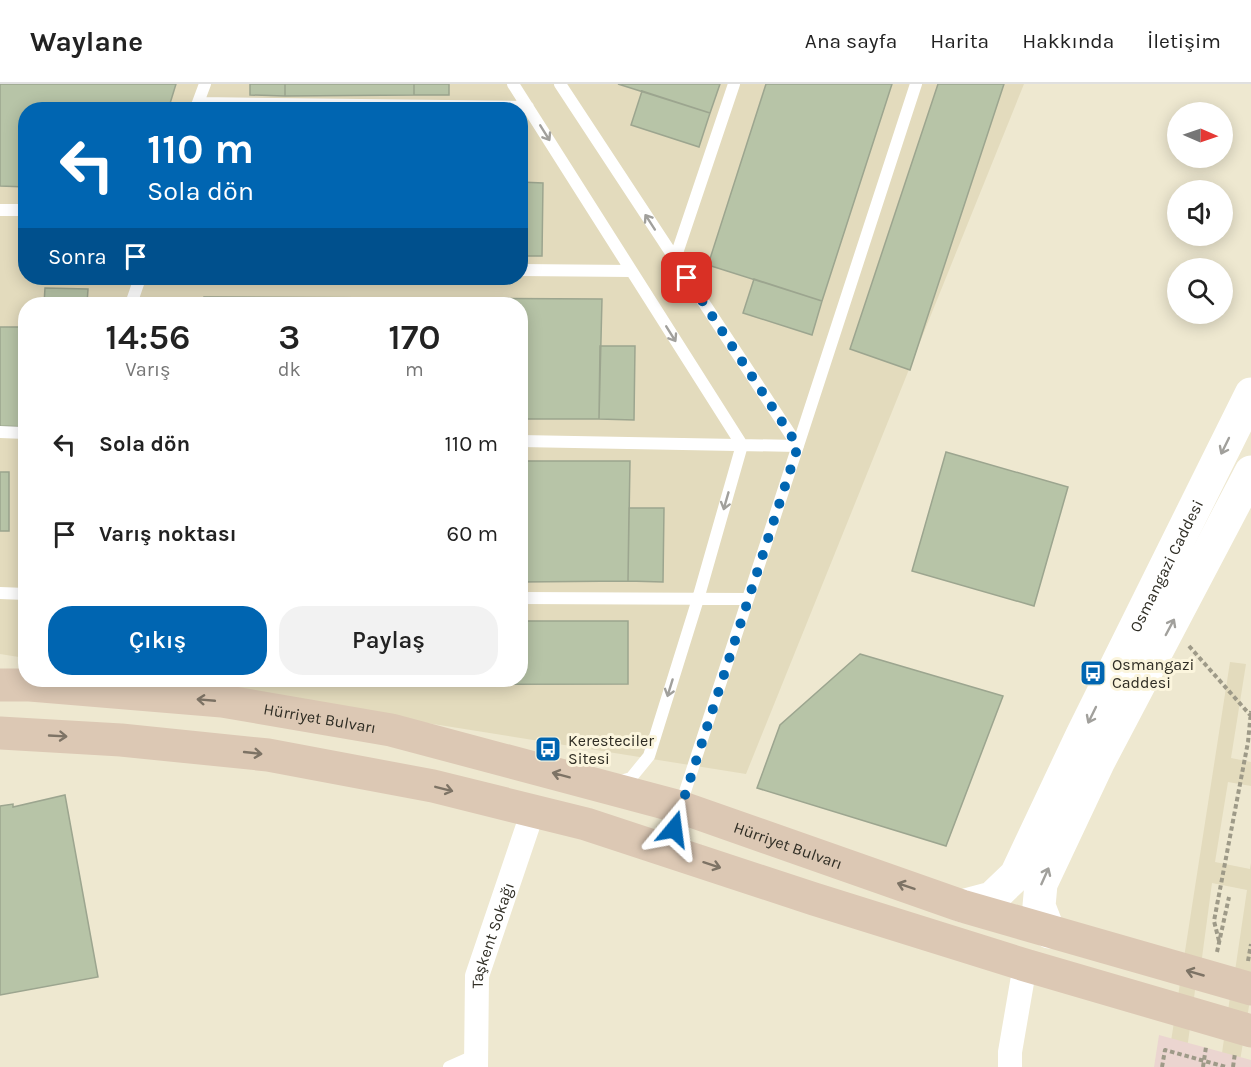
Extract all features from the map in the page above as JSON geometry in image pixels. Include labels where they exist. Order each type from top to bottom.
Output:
[{"type":"main road","name":"Osmangazi Caddesi","points":[[962,906],[992,898],[1016,874],[1082,735],[1251,394]]},
{"type":"main road","name":"Osmangazi Caddesi","points":[[1049,932],[1039,906],[1041,884],[1099,761],[1251,472]]},
{"type":"main road","name":"Hürriyet Bulvarı","points":[[0,685],[18,685]]},
{"type":"main road","name":"Hürriyet Bulvarı","points":[[53,687],[233,703],[390,730],[680,807],[962,906],[1251,989]]},
{"type":"main road","points":[[0,733],[121,740],[268,755],[433,786],[586,824],[1025,965],[1251,1030]]},
{"type":"street","name":"Taşkent Sokağı","points":[[476,1061],[477,976],[533,811]]},
{"type":"street","points":[[1010,1067],[1010,1052],[1025,965]]},
{"type":"lane","points":[[198,102],[205,84]]},
{"type":"lane","points":[[513,84],[525,102]]},
{"type":"lane","points":[[675,259],[734,84]]},
{"type":"lane","points":[[668,851],[680,807],[916,84]]},
{"type":"lane","points":[[562,85],[798,446]]},
{"type":"lane","points":[[528,107],[742,445],[698,599],[649,756],[631,778],[604,786]]},
{"type":"lane","points":[[0,210],[18,210]]},
{"type":"lane","points":[[528,270],[632,271]]},
{"type":"lane","points":[[0,432],[18,433]]},
{"type":"lane","points":[[528,441],[798,446]]},
{"type":"lane","points":[[0,593],[18,594]]},
{"type":"lane","points":[[528,598],[748,599]]},
{"type":"lane","points":[[449,1067],[476,1061]]},
{"type":"path","points":[[1188,646],[1251,713],[1248,742],[1214,921],[1219,941]]},
{"type":"path","points":[[1211,977],[1229,897]]},
{"type":"path","points":[[1162,1067],[1165,1050],[1226,1067]]},
{"type":"shaded area","points":[[0,84],[1024,84],[746,774],[201,687],[528,687],[528,297],[18,297],[18,657],[0,654]]},
{"type":"shaded area","points":[[1230,662],[1246,664],[1231,758],[1251,762],[1251,786],[1228,782],[1215,862],[1250,869],[1251,863],[1251,994],[1239,1067],[1220,1067],[1231,990],[1196,983],[1185,1064],[1167,1067]],"holes":[[[1212,883],[1247,890],[1235,971],[1201,965]]]},
{"type":"shaded area","points":[[1159,1035],[1251,1060],[1251,1067],[1154,1067]]},
{"type":"building","points":[[0,84],[176,84],[170,102],[18,102],[18,187],[0,186]]},
{"type":"building","points":[[250,84],[285,84],[285,96],[250,95]]},
{"type":"building","points":[[285,84],[414,84],[414,95],[285,96]]},
{"type":"building","points":[[414,84],[449,84],[449,95],[414,95]]},
{"type":"building","points":[[618,84],[720,84],[710,113]]},
{"type":"building","points":[[766,84],[892,84],[822,301],[708,265]]},
{"type":"building","points":[[938,84],[1004,84],[910,370],[850,349]]},
{"type":"building","points":[[642,91],[710,113],[699,147],[631,125]]},
{"type":"building","points":[[528,182],[543,183],[542,256],[528,256]]},
{"type":"building","points":[[754,279],[822,301],[812,335],[743,313]]},
{"type":"building","points":[[45,288],[88,289],[87,297],[44,297]]},
{"type":"building","points":[[528,299],[602,299],[599,419],[528,419]]},
{"type":"building","points":[[0,327],[18,327],[18,427],[0,426]]},
{"type":"building","points":[[600,346],[635,346],[634,420],[599,419]]},
{"type":"building","points":[[946,452],[1068,487],[1034,606],[912,571]]},
{"type":"building","points":[[528,461],[630,461],[628,581],[528,582]]},
{"type":"building","points":[[0,472],[9,472],[9,531],[0,531]]},
{"type":"building","points":[[629,508],[664,508],[663,582],[628,581]]},
{"type":"building","points":[[528,621],[628,621],[628,684],[528,684]]},
{"type":"building","points":[[860,654],[1003,696],[946,846],[757,788],[780,725]]},
{"type":"building","points":[[65,795],[98,977],[0,995],[0,806],[13,804],[13,807]]},
{"type":"place","name":"Osmangazi̇ Caddesi̇","points":[[1093,673]]},
{"type":"place","name":"Keresteciler Sitesi","points":[[548,749]]},
{"type":"route","points":[[674,829],[798,446],[687,278]]}]
